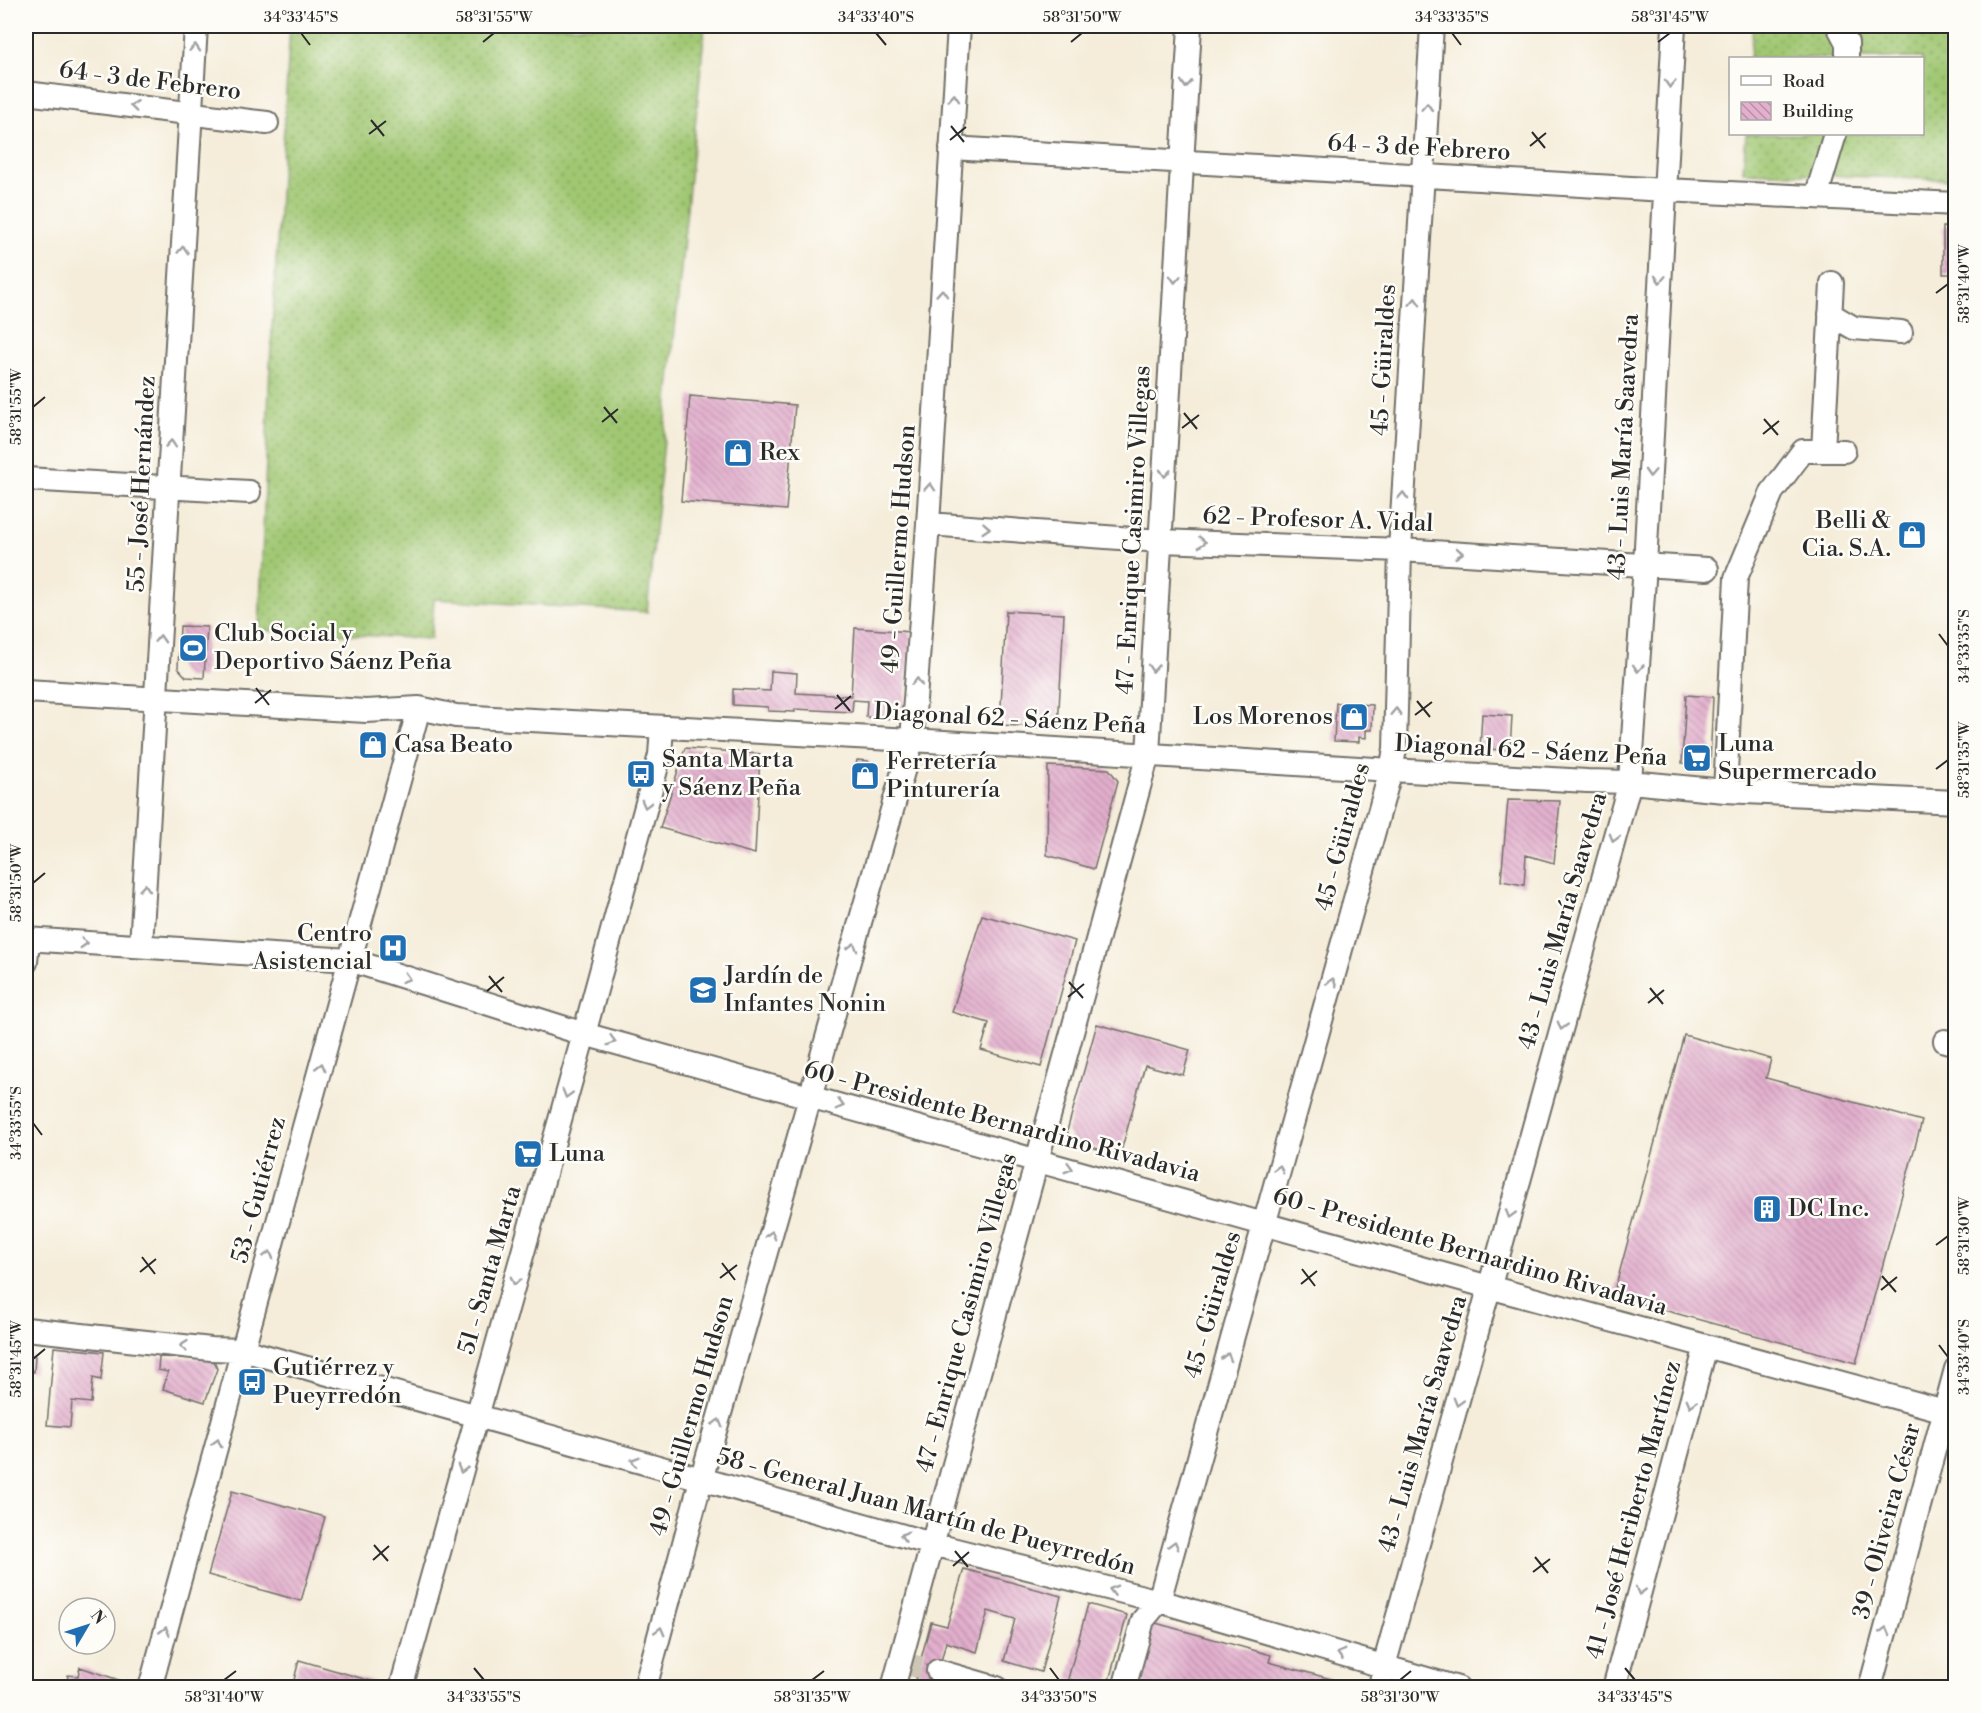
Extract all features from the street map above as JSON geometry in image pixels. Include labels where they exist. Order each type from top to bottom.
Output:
[{"type":"street","name":"55 - José Hernández","points":[[141,946],[158,698],[168,488],[196,26]]},
{"type":"street","name":"49 - Guillermo Hudson","points":[[645,1688],[701,1480],[912,740],[959,26]]},
{"type":"street","name":"47 - Enrique Casimiro Villegas","points":[[893,1688],[1148,754],[1190,26]]},
{"type":"street","name":"45 - Güiraldes","points":[[1159,1601],[1395,749],[1400,550],[1432,26]]},
{"type":"street","name":"43 - Luis María Saavedra","points":[[1382,1677],[1630,782],[1645,565],[1674,26]]},
{"type":"street","points":[[1838,26],[1847,43],[1847,57]]},
{"type":"street","name":"64 - 3 de Febrero","points":[[26,93],[267,123]]},
{"type":"street","points":[[1816,197],[1835,135]]},
{"type":"street","name":"64 - 3 de Febrero","points":[[951,148],[1665,190],[1956,204]]},
{"type":"street","points":[[1725,791],[1736,578],[1772,492],[1803,451],[1834,451],[1830,314],[1832,283]]},
{"type":"street","points":[[1830,314],[1854,328],[1901,332]]},
{"type":"street","points":[[26,479],[249,492]]},
{"type":"street","name":"62 - Profesor A. Vidal","points":[[928,524],[1161,541],[1400,550],[1707,569]]},
{"type":"street","name":"Diagonal 62 - Sáenz Peña","points":[[26,691],[366,711],[419,708],[456,716],[1630,782],[1725,791],[1956,802]]},
{"type":"street","name":"53 - Gutiérrez","points":[[150,1688],[419,708]]},
{"type":"street","name":"51 - Santa Marta","points":[[401,1688],[660,755],[662,727]]},
{"type":"street","name":"60 - Presidente Bernardino Rivadavia","points":[[26,947],[141,946],[350,960],[584,1034],[1489,1287],[1950,1413]]},
{"type":"street","name":"58 - General Juan Martín de Pueyrredón","points":[[26,1329],[211,1349],[243,1350],[932,1544],[1159,1601],[1382,1677],[1458,1688]]},
{"type":"street","name":"41 - José Heriberto Martínez","points":[[1614,1688],[1707,1346]]},
{"type":"street","name":"39 - Oliveira César","points":[[1870,1688],[1950,1413],[1956,1369]]},
{"type":"street","points":[[1124,1688],[1143,1620],[1159,1601]]},
{"type":"street","points":[[938,1671],[997,1688]]},
{"type":"green space","points":[[290,26],[705,26],[647,612],[434,599],[431,639],[259,630],[270,364]]},
{"type":"green space","points":[[1753,26],[1955,26],[1955,180],[1743,172],[1746,135],[1924,135],[1924,57],[1750,57]]},
{"type":"building","points":[[1943,227],[1950,227],[1956,233],[1956,274],[1943,274]]},
{"type":"building","name":"Rex","points":[[690,396],[795,405],[786,510],[681,501]]},
{"type":"building","points":[[1006,611],[1064,614],[1058,728],[1000,725]]},
{"type":"building","name":"Club Social y Deportivo Sáenz Peña","points":[[180,626],[207,627],[204,678],[186,677],[178,668]]},
{"type":"building","points":[[855,628],[911,632],[904,712],[897,719],[866,717],[867,701],[853,700],[852,712],[795,709],[795,712],[768,711],[768,707],[733,705],[733,689],[770,691],[771,671],[797,673],[796,693],[851,696]]},
{"type":"building","points":[[1686,695],[1713,697],[1710,764],[1682,763]]},
{"type":"building","name":"Los Morenos","points":[[1336,703],[1373,705],[1372,730],[1366,730],[1366,738],[1359,737],[1359,742],[1334,741]]},
{"type":"building","points":[[1482,714],[1512,716],[1510,750],[1480,749]]},
{"type":"building","points":[[685,748],[760,754],[755,854],[660,828]]},
{"type":"building","name":"Ferretería Pinturería","points":[[857,760],[868,761],[875,770],[873,785],[854,783]]},
{"type":"building","points":[[1048,766],[1109,769],[1118,781],[1094,869],[1047,855]]},
{"type":"building","points":[[1508,800],[1560,801],[1554,863],[1526,855],[1524,885],[1501,881]]},
{"type":"building","points":[[982,915],[1075,941],[1041,1067],[981,1050],[989,1023],[952,1012]]},
{"type":"building","points":[[1097,1024],[1190,1050],[1183,1075],[1145,1065],[1120,1155],[1073,1142],[1067,1131]]},
{"type":"building","name":"DC Inc.","points":[[1684,1035],[1771,1059],[1766,1078],[1922,1121],[1856,1363],[1613,1296]]},
{"type":"building","points":[[54,1347],[104,1352],[101,1380],[93,1378],[91,1403],[72,1401],[70,1427],[47,1425]]},
{"type":"building","points":[[26,1354],[35,1356],[34,1372],[26,1371]]},
{"type":"building","points":[[159,1357],[211,1359],[217,1369],[205,1402],[163,1389],[168,1372],[158,1370]]},
{"type":"building","points":[[232,1491],[325,1517],[301,1601],[208,1575]]},
{"type":"building","points":[[964,1569],[1061,1596],[1041,1672],[1004,1661],[1015,1619],[988,1611],[977,1652],[946,1642],[934,1688],[913,1688],[931,1622],[947,1626]]},
{"type":"building","points":[[1088,1604],[1127,1615],[1107,1688],[1068,1679]]},
{"type":"building","points":[[1152,1622],[1271,1655],[1269,1662],[1353,1685],[1352,1688],[1134,1688]]},
{"type":"building","points":[[299,1660],[378,1683],[377,1688],[292,1688]]},
{"type":"building","points":[[80,1667],[125,1682],[124,1688],[66,1688],[68,1675],[78,1676]]},
{"type":"tunnel","points":[[900,1663],[938,1671]]},
{"type":"place","name":"Rex","points":[[738,453]]},
{"type":"place","name":"Belli & Cia. S.A.","points":[[1912,535]]},
{"type":"place","name":"Club Social y Deportivo Sáenz Peña","points":[[193,648]]},
{"type":"place","name":"Los Morenos","points":[[1354,717]]},
{"type":"place","name":"Casa Beato","points":[[373,745]]},
{"type":"place","name":"Luna Supermercado","points":[[1697,758]]},
{"type":"place","name":"Santa Marta y Sáenz Peña","points":[[641,774]]},
{"type":"place","name":"Ferretería Pinturería","points":[[865,776]]},
{"type":"place","name":"Centro Asistencial","points":[[393,948]]},
{"type":"place","name":"Jardín de Infantes Nonin","points":[[703,990]]},
{"type":"place","name":"Luna","points":[[528,1154]]},
{"type":"place","name":"DC Inc.","points":[[1767,1209]]},
{"type":"place","name":"Gutiérrez y Pueyrredón","points":[[252,1382]]}]
